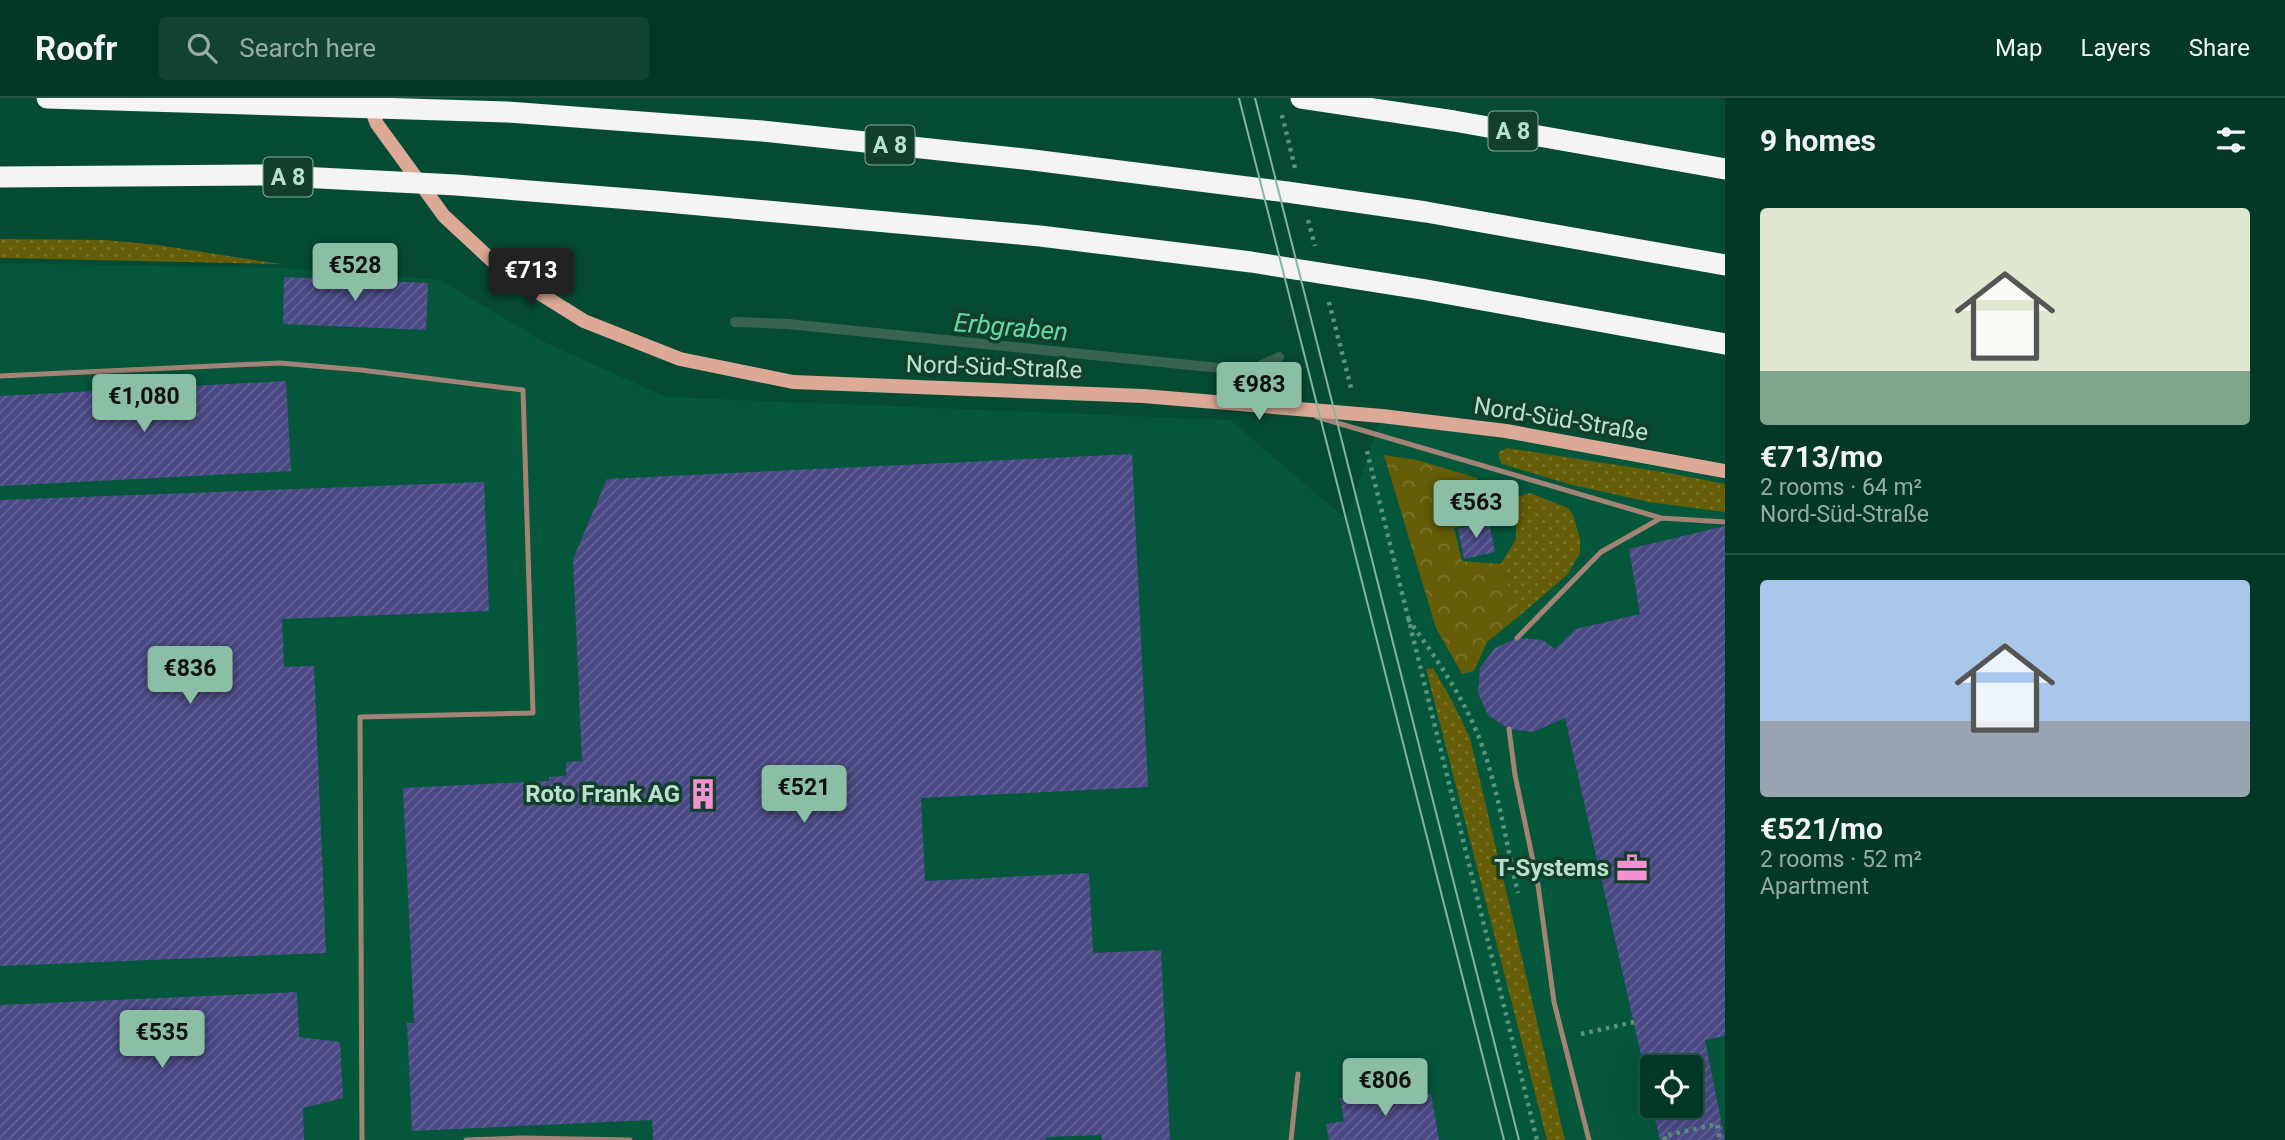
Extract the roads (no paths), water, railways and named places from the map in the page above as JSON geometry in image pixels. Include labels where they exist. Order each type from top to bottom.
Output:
[{"type":"highway","name":"A 8","points":[[47,98],[507,112],[762,131],[1019,158],[1287,192],[1426,212],[1725,265]]},
{"type":"highway","name":"A 8","points":[[1301,98],[1454,121],[1725,169]]},
{"type":"highway","name":"A 8","points":[[0,177],[261,175],[456,185],[1040,236],[1278,266],[1725,344]]},
{"type":"main road","name":"Nord-Süd-Straße","points":[[367,98],[377,124],[444,216],[501,269],[584,321],[680,359],[793,382],[1143,396],[1284,407],[1506,431],[1725,471]]},
{"type":"lane","points":[[0,376],[280,363],[523,390],[533,713],[360,717],[362,1140]]},
{"type":"lane","points":[[1284,407],[1661,518],[1725,522]]},
{"type":"lane","points":[[1517,638],[1601,552],[1661,518]]},
{"type":"lane","points":[[1509,729],[1515,775],[1538,885],[1554,1002],[1589,1140]]},
{"type":"lane","points":[[1291,1140],[1298,1074]]},
{"type":"lane","points":[[466,1140],[630,1140]]},
{"type":"waterway","name":"Erbgraben","points":[[735,322],[788,324],[1249,371],[1279,357]]},
{"type":"tram line","points":[[1239,98],[1504,1140]]},
{"type":"tram line","points":[[1255,98],[1519,1140]]},
{"type":"place","name":"Roto Frank AG","points":[[703,794]]},
{"type":"place","name":"T-Systems","points":[[1632,868]]}]
